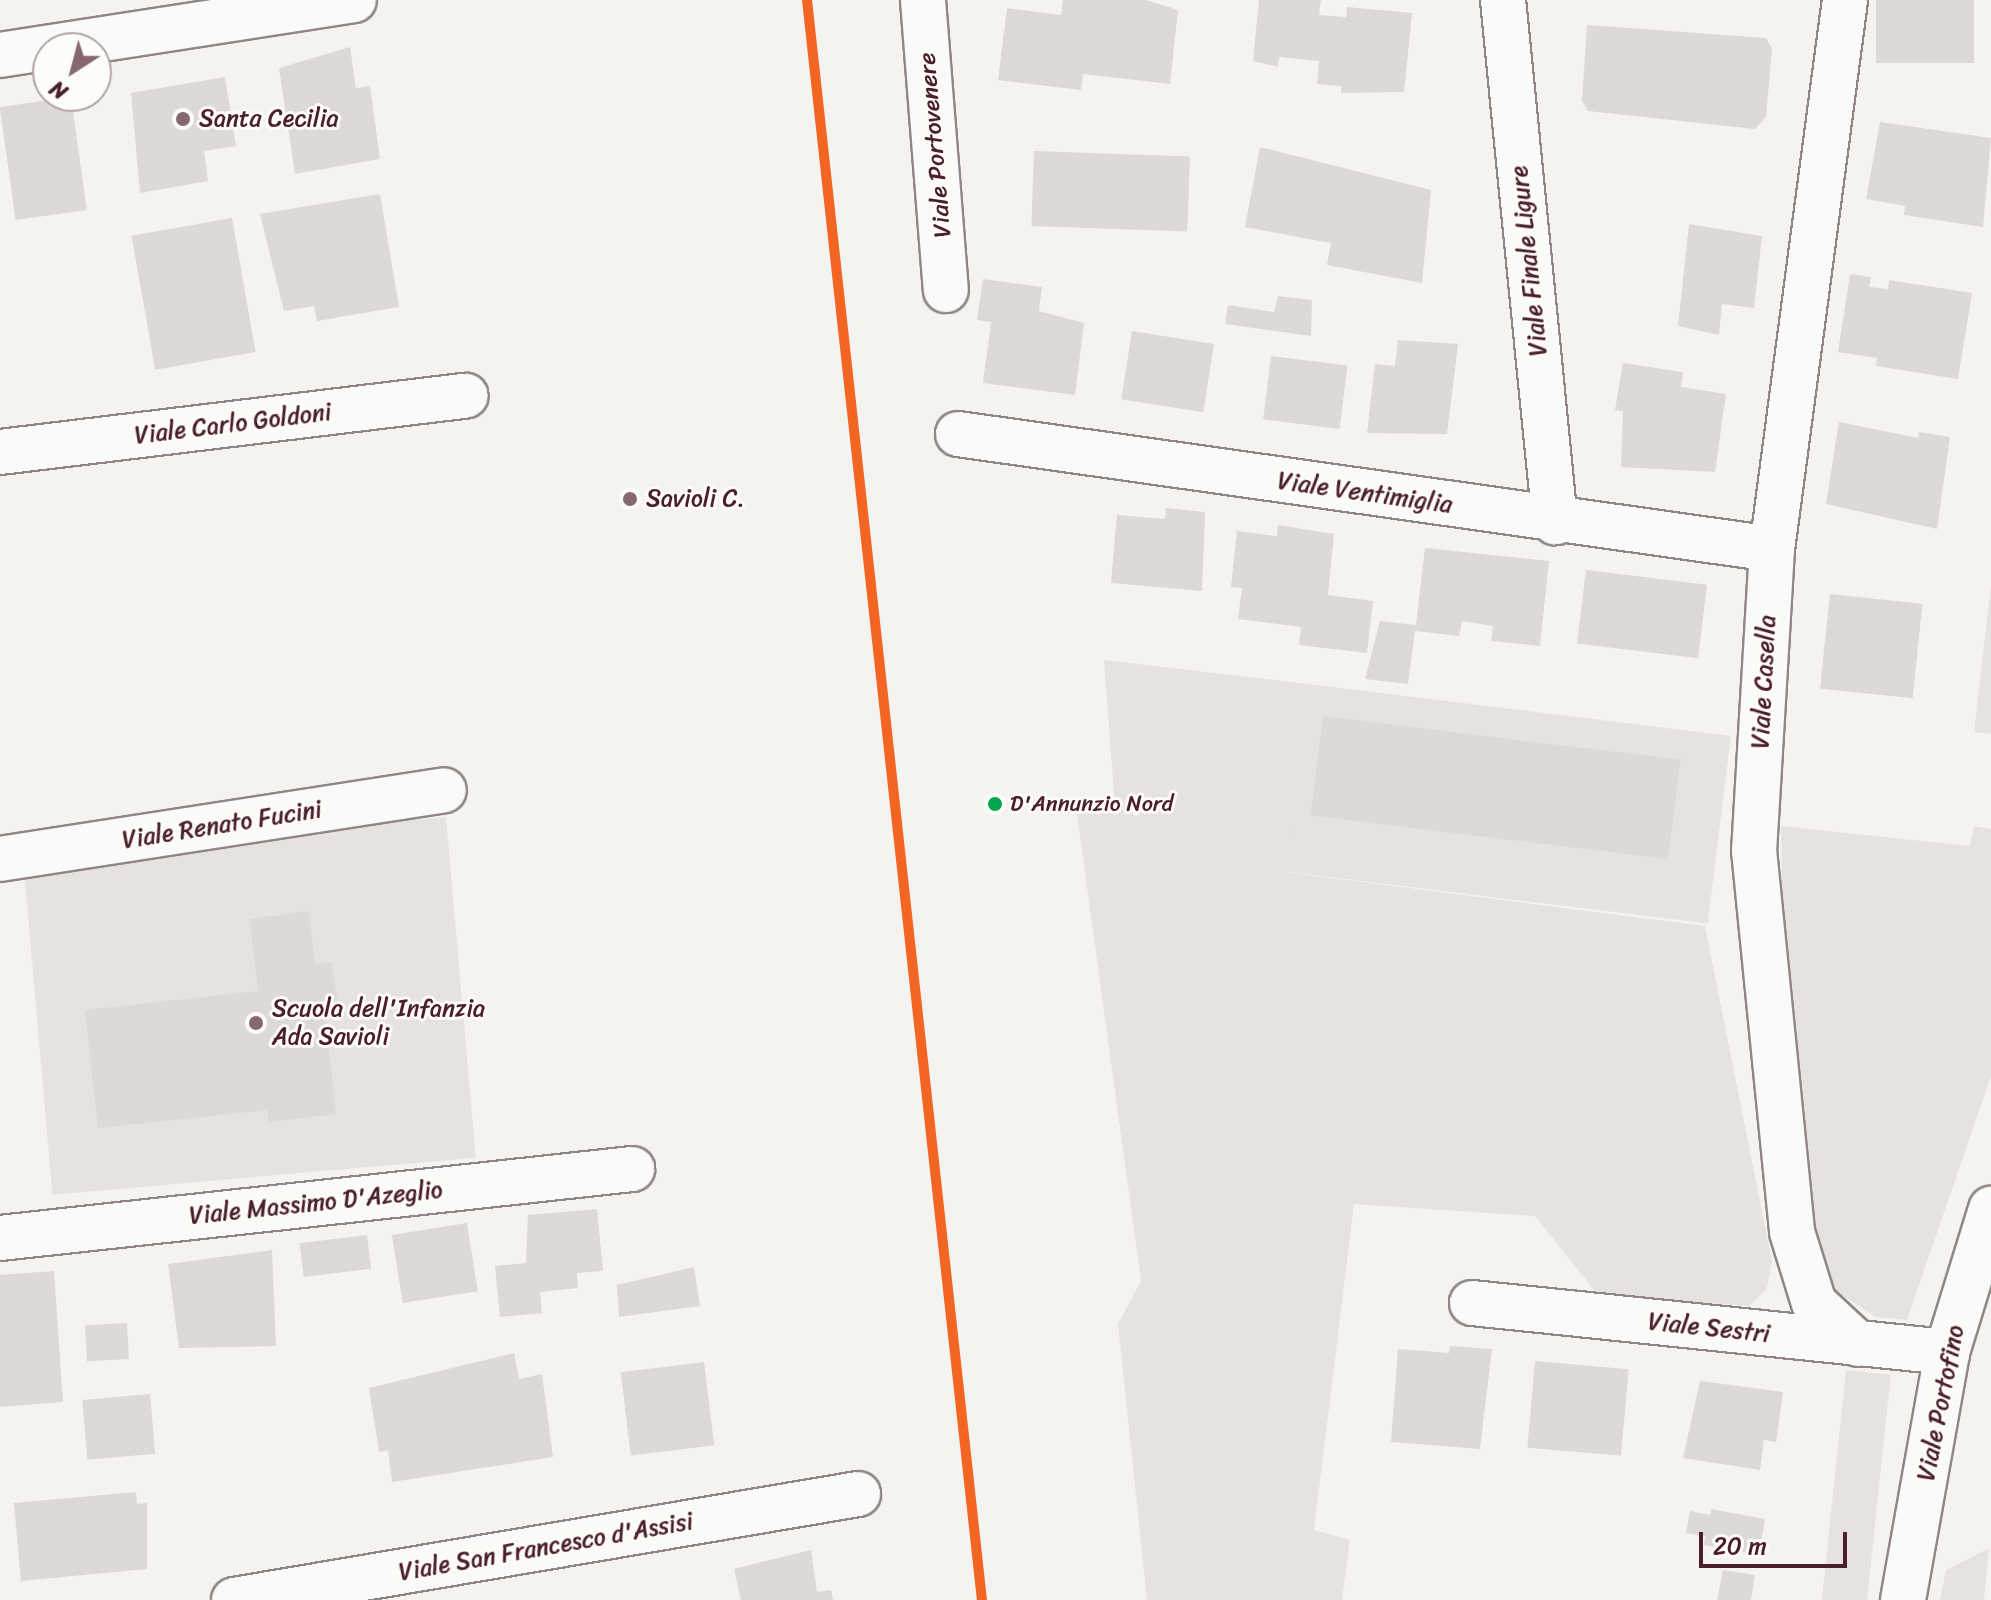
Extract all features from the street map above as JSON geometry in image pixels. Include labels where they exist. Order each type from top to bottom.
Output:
[{"type":"street","points":[[0,55],[354,0]]},
{"type":"street","name":"Viale Portovenere","points":[[923,0],[946,290]]},
{"type":"street","name":"Viale Finale Ligure","points":[[1503,0],[1555,522]]},
{"type":"street","name":"Viale Casella","points":[[1845,0],[1772,549],[1754,850],[1790,1216],[1814,1303],[1858,1344]]},
{"type":"street","name":"Viale Carlo Goldoni","points":[[0,452],[466,396]]},
{"type":"street","name":"Viale Ventimiglia","points":[[958,434],[1555,522],[1772,549]]},
{"type":"street","name":"Viale Renato Fucini","points":[[0,859],[444,790]]},
{"type":"street","name":"Viale Massimo D'Azeglio","points":[[0,1238],[632,1169]]},
{"type":"street","name":"Viale Portofino","points":[[1903,1600],[1947,1352],[1991,1209]]},
{"type":"street","name":"Viale Sestri","points":[[1472,1303],[1947,1352]]},
{"type":"street","name":"Viale San Francesco d'Assisi","points":[[234,1600],[858,1494]]},
{"type":"shaded area","points":[[1991,585],[1991,734],[1974,732]]},
{"type":"shaded area","points":[[1104,660],[1308,684],[1286,872],[1705,926],[1772,1261],[1767,1288],[1749,1306],[1598,1295],[1535,1216],[1354,1204],[1314,1530],[1350,1540],[1342,1600],[1147,1600],[1118,1324],[1141,1281],[1076,807],[1115,807]]},
{"type":"shaded area","points":[[1308,684],[1731,736],[1708,924],[1285,872]]},
{"type":"shaded area","name":"Scuola dell'Infanzia Ada Savioli","points":[[446,817],[476,1158],[52,1195],[23,854]]},
{"type":"shaded area","points":[[1781,826],[1970,846],[1974,826],[1991,829],[1991,1076],[1907,1320],[1876,1317],[1834,1290],[1814,1227],[1783,933]]},
{"type":"shaded area","points":[[1846,1370],[1891,1375],[1867,1600],[1822,1600]]},
{"type":"shaded area","points":[[1989,1548],[1984,1600],[1940,1600],[1946,1570]]},
{"type":"building","points":[[1063,0],[1146,0],[1178,10],[1170,84],[1083,74],[1081,90],[998,80],[1007,8],[1061,15]]},
{"type":"building","points":[[1259,0],[1321,0],[1319,15],[1346,17],[1347,7],[1412,13],[1404,92],[1341,93],[1341,86],[1317,84],[1319,61],[1279,57],[1278,67],[1253,61]]},
{"type":"building","points":[[1876,0],[1974,0],[1974,63],[1876,63]]},
{"type":"building","points":[[1587,25],[1766,38],[1772,48],[1766,117],[1755,129],[1588,111],[1582,101]]},
{"type":"building","points":[[350,47],[356,88],[370,86],[380,159],[295,174],[279,68]]},
{"type":"building","name":"Santa Cecilia","points":[[225,77],[236,146],[204,151],[208,181],[140,193],[131,93]]},
{"type":"building","points":[[32,102],[32,112],[73,112],[87,210],[16,220],[0,107]]},
{"type":"building","points":[[1880,122],[1991,138],[1983,227],[1904,215],[1905,206],[1866,199]]},
{"type":"building","points":[[1260,147],[1431,190],[1422,283],[1327,265],[1331,243],[1245,227]]},
{"type":"building","points":[[1034,151],[1190,156],[1187,231],[1031,226]]},
{"type":"building","points":[[380,194],[399,307],[317,321],[314,306],[284,311],[260,214]]},
{"type":"building","points":[[232,218],[256,352],[155,370],[132,236]]},
{"type":"building","points":[[1689,224],[1762,236],[1754,308],[1722,304],[1719,335],[1678,326]]},
{"type":"building","points":[[1850,274],[1871,277],[1869,287],[1888,289],[1889,280],[1972,293],[1958,379],[1876,366],[1877,358],[1838,352]]},
{"type":"building","points":[[983,279],[1042,287],[1039,311],[1084,323],[1075,395],[983,383],[991,322],[977,320]]},
{"type":"building","points":[[1278,296],[1312,300],[1311,336],[1225,324],[1228,305],[1274,312]]},
{"type":"building","points":[[1132,331],[1214,344],[1203,412],[1121,399]]},
{"type":"building","points":[[1398,340],[1458,344],[1447,434],[1367,433],[1375,364],[1395,366]]},
{"type":"building","points":[[1271,356],[1347,365],[1340,429],[1263,420]]},
{"type":"building","points":[[1623,363],[1683,372],[1681,387],[1726,394],[1715,472],[1621,467],[1623,411],[1615,410]]},
{"type":"building","points":[[1839,422],[1918,438],[1919,432],[1950,437],[1937,529],[1826,504]]},
{"type":"building","points":[[1166,508],[1205,512],[1202,591],[1111,583],[1117,515],[1165,519]]},
{"type":"building","points":[[1278,525],[1334,534],[1328,595],[1373,601],[1367,653],[1299,645],[1301,627],[1238,619],[1242,588],[1231,587],[1237,531],[1277,536]]},
{"type":"building","points":[[1425,548],[1549,561],[1540,646],[1491,641],[1493,626],[1462,621],[1459,636],[1415,631],[1408,684],[1365,679],[1380,621],[1416,625]]},
{"type":"building","points":[[1586,570],[1707,585],[1698,658],[1577,643]]},
{"type":"building","points":[[1830,594],[1922,604],[1913,698],[1820,688]]},
{"type":"building","points":[[1323,716],[1680,760],[1668,859],[1311,815]]},
{"type":"building","points":[[309,911],[315,964],[332,962],[339,1016],[325,1017],[336,1114],[269,1122],[267,1110],[98,1128],[85,1010],[258,991],[250,919]]},
{"type":"building","points":[[597,1209],[603,1271],[577,1273],[578,1288],[540,1292],[542,1313],[500,1317],[495,1266],[526,1263],[528,1215]]},
{"type":"building","points":[[467,1223],[478,1291],[403,1303],[392,1235]]},
{"type":"building","points":[[367,1235],[371,1269],[304,1277],[300,1243]]},
{"type":"building","points":[[272,1250],[276,1346],[179,1348],[168,1264]]},
{"type":"building","points":[[694,1267],[700,1306],[619,1317],[617,1285]]},
{"type":"building","points":[[54,1271],[63,1402],[0,1407],[0,1275]]},
{"type":"building","points":[[127,1323],[129,1359],[87,1361],[85,1325]]},
{"type":"building","points":[[1450,1346],[1492,1349],[1480,1449],[1391,1442],[1398,1349],[1449,1353]]},
{"type":"building","points":[[514,1353],[519,1379],[542,1374],[553,1457],[392,1482],[388,1450],[379,1452],[369,1388]]},
{"type":"building","points":[[1535,1361],[1629,1369],[1621,1456],[1527,1448]]},
{"type":"building","points":[[704,1362],[714,1445],[631,1456],[621,1372]]},
{"type":"building","points":[[1700,1381],[1783,1392],[1776,1442],[1764,1440],[1760,1470],[1683,1458]]},
{"type":"building","points":[[150,1394],[155,1454],[87,1460],[82,1400]]},
{"type":"building","points":[[136,1492],[137,1504],[147,1503],[147,1569],[21,1581],[14,1503]]},
{"type":"building","points":[[1711,1509],[1765,1519],[1759,1555],[1704,1545],[1705,1536],[1686,1533],[1690,1511],[1710,1515]]},
{"type":"building","points":[[811,1550],[817,1592],[831,1590],[833,1600],[741,1600],[734,1569]]},
{"type":"building","points":[[1723,1570],[1755,1575],[1751,1600],[1717,1600]]},
{"type":"transit line","points":[[807,0],[982,1600]]},
{"type":"place","name":"Santa Cecilia","points":[[183,119]]},
{"type":"place","name":"Savioli C.","points":[[630,499]]},
{"type":"place","name":"D'Annunzio Nord","points":[[995,804]]},
{"type":"place","name":"Scuola dell'Infanzia Ada Savioli","points":[[256,1023]]}]
